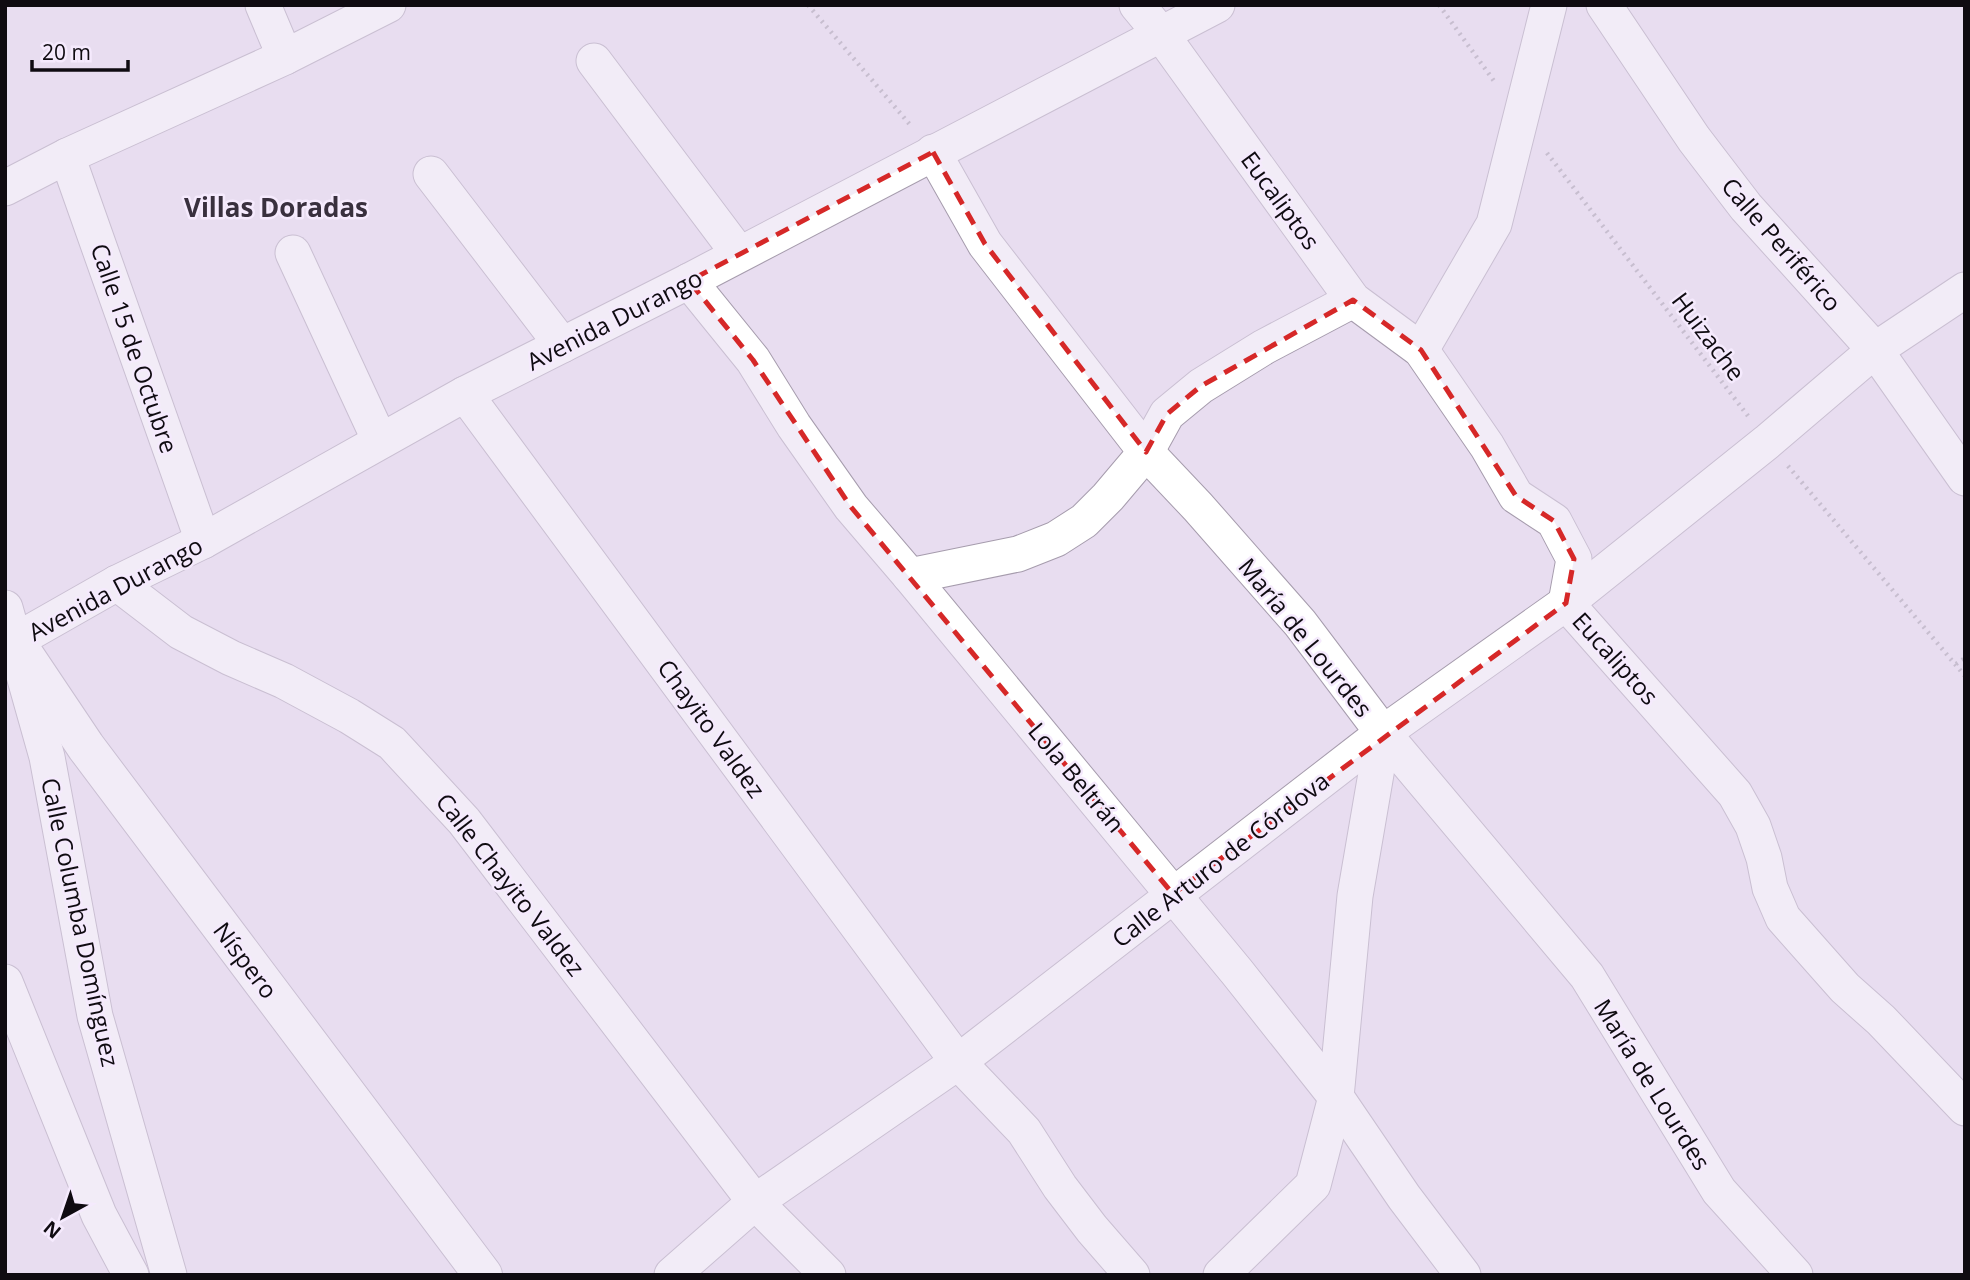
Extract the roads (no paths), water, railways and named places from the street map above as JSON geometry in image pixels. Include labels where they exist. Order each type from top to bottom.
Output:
[{"type":"street","points":[[263,5],[285,57]]},
{"type":"street","points":[[5,188],[67,156],[285,57],[388,5]]},
{"type":"street","name":"Eucaliptos","points":[[1137,5],[1161,34],[1353,300],[1420,350],[1487,446],[1516,496],[1554,521],[1574,559],[1566,603],[1735,794],[1754,826],[1770,888],[1783,918],[1845,988],[1881,1020],[1965,1108]]},
{"type":"street","name":"Avenida Durango","points":[[9,631],[203,541],[465,394],[689,281],[1217,5]]},
{"type":"street","points":[[1420,350],[1494,224],[1549,5]]},
{"type":"street","name":"Calle Periférico","points":[[1604,5],[1694,139],[1746,208],[1875,350],[1965,478]]},
{"type":"street","points":[[594,61],[739,254]]},
{"type":"street","name":"María de Lourdes","points":[[933,152],[985,244],[1146,452],[1300,623],[1383,733],[1587,976],[1719,1191],[1795,1275]]},
{"type":"street","name":"Calle 15 de Octubre","points":[[67,156],[203,541]]},
{"type":"street","points":[[430,174],[562,345]]},
{"type":"street","points":[[293,253],[380,441]]},
{"type":"street","name":"Lola Beltrán","points":[[689,281],[753,360],[851,507],[1173,894],[1336,1097],[1463,1275]]},
{"type":"street","points":[[1875,350],[1965,290]]},
{"type":"street","points":[[910,576],[1018,554],[1056,539],[1084,521],[1108,497],[1146,452],[1167,414],[1201,386],[1264,347],[1353,300]]},
{"type":"street","name":"Calle Arturo de Córdova","points":[[672,1275],[755,1202],[958,1062],[1383,733],[1566,603],[1768,442],[1875,350]]},
{"type":"street","name":"Chayito Valdez","points":[[465,394],[958,1062]]},
{"type":"street","name":"Calle Chayito Valdez","points":[[117,583],[181,632],[284,681],[392,743],[464,821],[755,1202],[828,1275]]},
{"type":"street","name":"Calle Columba Domínguez","points":[[9,631],[49,769],[95,1016],[169,1275]]},
{"type":"street","name":"Níspero","points":[[9,631],[86,747],[483,1275]]},
{"type":"street","points":[[1221,1275],[1313,1185],[1336,1097],[1355,896],[1383,733]]},
{"type":"street","points":[[5,982],[99,1215],[131,1275]]},
{"type":"street","points":[[958,1062],[1024,1130],[1060,1187],[1091,1229],[1132,1275]]},
{"type":"district","name":"Villas Doradas","points":[[276,207]]}]
